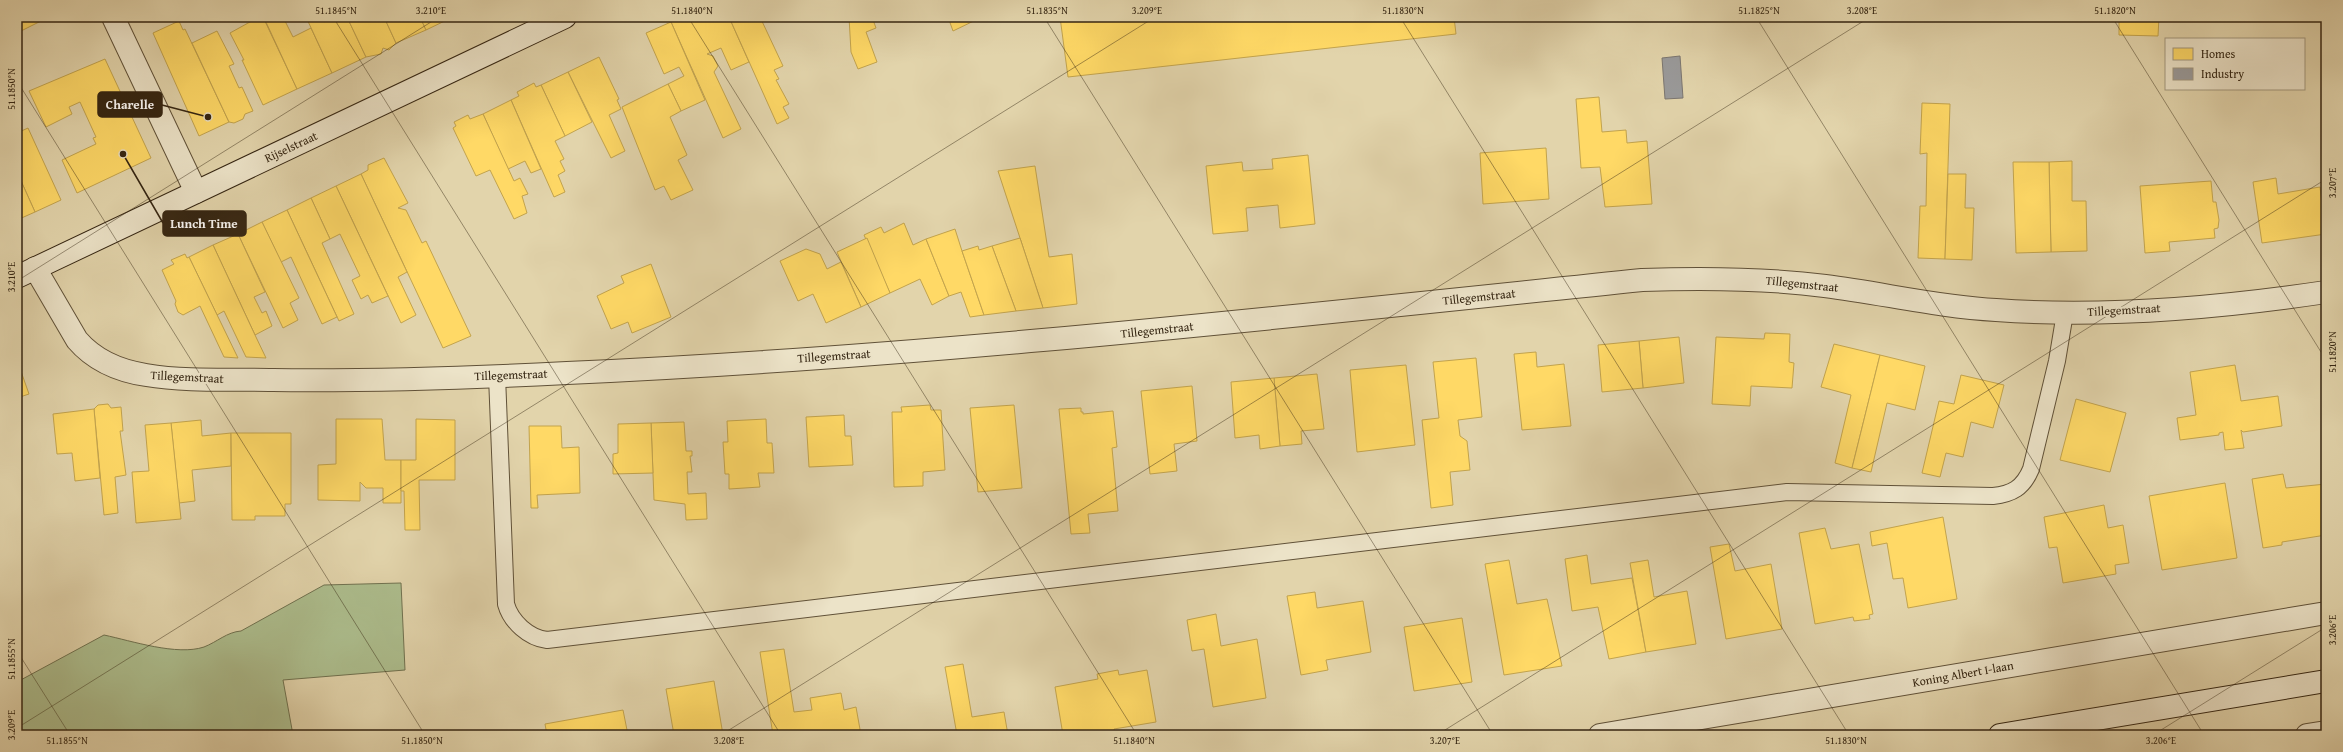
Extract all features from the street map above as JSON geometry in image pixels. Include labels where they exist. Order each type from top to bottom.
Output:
[{"type":"street","points":[[113,17],[196,192]]},
{"type":"street","name":"Rijselstraat","points":[[26,273],[565,17]]},
{"type":"street","name":"Tillegemstraat","points":[[26,273],[86,350],[110,365],[140,374],[179,378],[321,380],[497,376],[681,367],[1109,335],[1642,280],[1715,279],[1795,282],[1995,310],[2064,313],[2257,302],[2326,292]]},
{"type":"street","name":"Koning Albert I-laan","points":[[1600,735],[2326,613]]},
{"type":"street","points":[[2000,735],[2326,680]]},
{"type":"street","points":[[2307,735],[2326,732]]},
{"type":"lane","points":[[497,376],[506,604],[509,616],[535,638],[547,640],[1787,492],[1827,491],[1992,496],[2006,494],[2019,489],[2027,479],[2031,469],[2057,361],[2064,313]]},
{"type":"green space","points":[[401,583],[405,670],[283,680],[293,735],[18,735],[17,682],[104,635],[154,647],[181,650],[193,649],[204,647],[227,635],[241,631],[324,585]]},
{"type":"building: Homes","points":[[17,17],[49,17],[17,33]]},
{"type":"building: Homes","points":[[259,17],[263,17],[297,89],[263,105],[242,60],[244,60],[230,33]]},
{"type":"building: Homes","points":[[270,17],[283,17],[293,37],[311,28],[332,73],[297,89],[265,20]]},
{"type":"building: Homes","points":[[306,17],[321,17],[324,22],[333,17],[347,17],[366,57],[332,73]]},
{"type":"building: Homes","points":[[347,17],[384,17],[396,43],[389,50],[383,48],[381,54],[366,57]]},
{"type":"building: Homes","points":[[384,17],[420,17],[426,30],[396,43]]},
{"type":"building: Homes","points":[[420,17],[453,17],[426,30]]},
{"type":"building: Homes","points":[[680,17],[729,17],[749,62],[731,70],[721,48],[707,54],[713,56],[718,66],[714,72],[741,129],[723,138],[671,22]]},
{"type":"building: Homes","points":[[729,17],[760,17],[783,66],[774,70],[779,79],[776,80],[789,104],[783,107],[789,118],[777,124]]},
{"type":"building: Homes","points":[[820,17],[849,17],[849,18],[821,19]]},
{"type":"building: Homes","points":[[849,17],[872,17],[876,28],[866,32],[877,62],[858,69],[851,52]]},
{"type":"building: Homes","points":[[948,17],[982,17],[953,31]]},
{"type":"building: Homes","points":[[1060,17],[1454,17],[1456,34],[1068,77]]},
{"type":"building: Homes","points":[[2119,17],[2159,17],[2158,36],[2119,35]]},
{"type":"building: Homes","points":[[179,21],[183,30],[185,29],[229,122],[199,136],[153,33]]},
{"type":"building: Homes","points":[[671,22],[705,100],[681,111],[668,84],[684,76],[679,67],[664,74],[646,33]]},
{"type":"building: Homes","points":[[217,31],[234,64],[229,66],[239,88],[242,87],[253,111],[245,114],[243,119],[234,123],[229,122],[192,43]]},
{"type":"building: Homes","points":[[599,57],[619,99],[617,100],[621,109],[609,115],[625,151],[611,158],[568,72]]},
{"type":"building: Homes","points":[[105,59],[151,158],[77,193],[62,160],[96,144],[93,138],[96,137],[80,102],[69,107],[72,114],[46,127],[29,91]]},
{"type":"building: Homes","points":[[568,72],[592,122],[565,136],[541,85]]},
{"type":"building: Homes","points":[[534,83],[536,87],[541,85],[565,136],[555,141],[564,159],[560,161],[565,171],[558,175],[565,192],[554,197],[511,100],[519,96],[517,92]]},
{"type":"building: Homes","points":[[668,84],[681,111],[670,117],[687,155],[678,160],[693,190],[671,200],[664,186],[655,190],[622,107]]},
{"type":"building: Homes","points":[[1599,97],[1602,132],[1626,130],[1627,143],[1647,141],[1652,204],[1605,207],[1600,167],[1581,168],[1576,99]]},
{"type":"building: Homes","points":[[511,100],[541,169],[531,173],[525,161],[508,169],[483,114]]},
{"type":"building: Homes","points":[[1922,103],[1950,104],[1945,259],[1918,258],[1920,206],[1926,206],[1927,153],[1920,154]]},
{"type":"building: Homes","points":[[483,114],[514,181],[520,178],[528,194],[522,196],[527,213],[514,219],[490,170],[476,176],[453,128],[456,126],[454,122],[468,115],[470,119]]},
{"type":"building: Homes","points":[[28,128],[61,200],[35,212],[17,172],[17,133]]},
{"type":"building: Homes","points":[[1546,148],[1549,199],[1483,204],[1480,153]]},
{"type":"building: Homes","points":[[1308,155],[1315,224],[1280,228],[1278,205],[1246,208],[1248,231],[1213,234],[1206,166],[1242,162],[1243,171],[1273,169],[1272,159]]},
{"type":"building: Homes","points":[[384,158],[408,203],[398,208],[406,210],[422,243],[426,241],[471,336],[443,348],[361,174],[368,170],[368,165]]},
{"type":"building: Homes","points":[[2072,161],[2072,201],[2086,201],[2087,251],[2051,252],[2049,162]]},
{"type":"building: Homes","points":[[2013,162],[2049,162],[2051,252],[2016,253]]},
{"type":"building: Homes","points":[[1035,166],[1049,257],[1072,254],[1077,304],[1043,308],[998,171]]},
{"type":"building: Homes","points":[[17,172],[35,212],[17,220]]},
{"type":"building: Homes","points":[[361,174],[407,272],[398,277],[416,315],[401,323],[336,186]]},
{"type":"building: Homes","points":[[1948,174],[1966,174],[1965,208],[1974,208],[1972,260],[1945,259]]},
{"type":"building: Homes","points":[[2276,178],[2278,194],[2320,187],[2326,234],[2262,243],[2253,182]]},
{"type":"building: Homes","points":[[2211,181],[2213,202],[2216,202],[2219,220],[2218,228],[2214,229],[2215,238],[2169,242],[2170,251],[2145,253],[2140,186]]},
{"type":"building: Homes","points":[[336,186],[388,296],[372,303],[368,295],[361,299],[352,280],[360,276],[340,234],[330,239],[311,198]]},
{"type":"building: Homes","points":[[311,198],[330,239],[322,243],[354,314],[339,321],[287,210]]},
{"type":"building: Homes","points":[[287,210],[337,317],[322,324],[291,257],[281,262],[262,222]]},
{"type":"building: Homes","points":[[262,222],[299,298],[290,303],[298,320],[283,328],[238,234]]},
{"type":"building: Homes","points":[[904,223],[913,245],[926,239],[949,296],[932,305],[920,279],[890,293],[864,235],[881,227],[884,233]]},
{"type":"building: Homes","points":[[955,229],[984,315],[970,317],[961,292],[949,296],[926,239]]},
{"type":"building: Homes","points":[[238,234],[265,292],[254,297],[262,313],[266,311],[272,326],[255,335],[213,245]]},
{"type":"building: Homes","points":[[867,238],[890,293],[861,307],[837,252]]},
{"type":"building: Homes","points":[[1020,238],[1043,308],[1016,311],[992,246]]},
{"type":"building: Homes","points":[[213,245],[266,358],[246,357],[224,311],[217,315],[189,257]]},
{"type":"building: Homes","points":[[978,246],[979,250],[992,246],[1016,311],[984,315],[962,251]]},
{"type":"building: Homes","points":[[806,249],[820,254],[827,269],[841,262],[861,307],[826,323],[813,294],[798,301],[780,261]]},
{"type":"building: Homes","points":[[185,254],[187,258],[189,257],[238,358],[224,357],[200,306],[183,315],[178,312],[175,304],[176,301],[162,270],[174,264],[171,260]]},
{"type":"building: Homes","points":[[651,264],[671,317],[632,333],[628,322],[611,329],[597,296],[624,283],[621,276]]},
{"type":"building: Homes","points":[[1765,333],[1790,334],[1789,362],[1794,363],[1792,388],[1751,386],[1750,406],[1712,404],[1716,337],[1764,339]]},
{"type":"building: Homes","points":[[1679,337],[1684,383],[1643,388],[1639,341]]},
{"type":"building: Homes","points":[[1639,341],[1643,388],[1602,392],[1598,345]]},
{"type":"building: Homes","points":[[1834,344],[1880,355],[1852,468],[1835,463],[1851,395],[1821,387]]},
{"type":"building: Homes","points":[[1536,352],[1537,367],[1564,364],[1571,426],[1522,430],[1514,354]]},
{"type":"building: Homes","points":[[1880,355],[1925,366],[1915,410],[1887,403],[1871,472],[1852,468]]},
{"type":"building: Homes","points":[[1476,358],[1482,417],[1458,420],[1460,436],[1467,441],[1470,470],[1450,472],[1453,505],[1431,508],[1422,420],[1439,418],[1433,362]]},
{"type":"building: Homes","points":[[17,360],[29,394],[17,398]]},
{"type":"building: Homes","points":[[1406,365],[1415,445],[1357,452],[1350,370]]},
{"type":"building: Homes","points":[[2235,365],[2241,401],[2278,396],[2282,426],[2243,432],[2241,430],[2244,448],[2225,450],[2223,432],[2219,433],[2219,435],[2180,440],[2177,418],[2196,415],[2190,372]]},
{"type":"building: Homes","points":[[1317,374],[1324,429],[1301,431],[1302,444],[1280,446],[1274,378]]},
{"type":"building: Homes","points":[[1961,375],[2004,385],[1993,428],[1971,422],[1963,457],[1946,453],[1940,477],[1922,473],[1939,401],[1954,404]]},
{"type":"building: Homes","points":[[1274,378],[1280,446],[1260,449],[1259,435],[1235,438],[1231,382]]},
{"type":"building: Homes","points":[[1192,386],[1197,441],[1174,444],[1177,471],[1150,474],[1141,391]]},
{"type":"building: Homes","points":[[2076,399],[2126,413],[2110,472],[2060,460]]},
{"type":"building: Homes","points":[[108,404],[111,408],[121,407],[123,431],[120,431],[126,475],[115,477],[118,513],[104,515],[94,409],[98,405]]},
{"type":"building: Homes","points":[[930,405],[931,410],[941,410],[945,470],[923,472],[923,486],[894,487],[892,412],[902,412],[901,407]]},
{"type":"building: Homes","points":[[1014,405],[1022,488],[978,492],[970,408]]},
{"type":"building: Homes","points":[[1081,408],[1081,412],[1083,412],[1083,414],[1113,411],[1117,447],[1112,448],[1118,511],[1088,514],[1090,533],[1071,534],[1059,409]]},
{"type":"building: Homes","points":[[94,409],[100,478],[75,481],[72,453],[57,454],[53,414]]},
{"type":"building: Homes","points":[[844,415],[845,436],[851,436],[853,465],[809,467],[806,417]]},
{"type":"building: Homes","points":[[336,419],[382,419],[385,460],[401,460],[401,503],[383,503],[383,488],[366,488],[360,482],[360,501],[318,500],[318,465],[336,464]]},
{"type":"building: Homes","points":[[416,419],[455,420],[455,480],[419,480],[420,530],[405,530],[404,491],[401,491],[401,460],[416,460]]},
{"type":"building: Homes","points":[[766,419],[767,443],[772,443],[774,473],[758,473],[760,487],[729,489],[729,474],[725,474],[723,442],[728,442],[727,421]]},
{"type":"building: Homes","points":[[201,420],[202,436],[231,433],[231,466],[192,470],[195,501],[179,503],[171,423]]},
{"type":"building: Homes","points":[[684,422],[686,451],[692,451],[692,456],[690,456],[692,472],[687,472],[688,494],[706,493],[707,519],[686,520],[685,504],[654,500],[651,423]]},
{"type":"building: Homes","points":[[171,423],[181,519],[136,523],[132,472],[149,471],[145,425]]},
{"type":"building: Homes","points":[[651,423],[653,473],[613,474],[613,454],[618,453],[618,424]]},
{"type":"building: Homes","points":[[529,426],[561,426],[562,448],[579,447],[580,493],[537,495],[538,508],[531,508]]},
{"type":"building: Homes","points":[[231,433],[291,433],[291,504],[285,504],[285,516],[255,516],[255,520],[232,520]]},
{"type":"building: Homes","points":[[2283,474],[2286,488],[2326,484],[2326,535],[2282,542],[2282,545],[2263,548],[2252,479]]},
{"type":"building: Homes","points":[[2225,483],[2237,558],[2162,570],[2149,496]]},
{"type":"building: Homes","points":[[2104,505],[2108,528],[2123,525],[2129,563],[2115,565],[2116,574],[2063,583],[2057,547],[2049,548],[2044,517]]},
{"type":"building: Homes","points":[[1943,517],[1957,599],[1908,608],[1903,578],[1893,579],[1887,543],[1872,546],[1870,532]]},
{"type":"building: Homes","points":[[1825,528],[1831,549],[1859,544],[1873,614],[1869,615],[1870,619],[1854,621],[1853,617],[1815,624],[1799,533]]},
{"type":"building: Homes","points":[[1729,544],[1735,571],[1771,564],[1782,629],[1726,639],[1710,547]]},
{"type":"building: Homes","points":[[1587,555],[1591,584],[1632,578],[1646,652],[1609,659],[1598,607],[1572,611],[1565,559]]},
{"type":"building: Homes","points":[[1509,560],[1517,604],[1547,599],[1562,666],[1504,675],[1485,564]]},
{"type":"building: Homes","points":[[1648,560],[1654,597],[1687,591],[1696,644],[1646,652],[1630,563]]},
{"type":"building: Homes","points":[[1315,592],[1317,608],[1363,601],[1371,652],[1326,660],[1328,670],[1301,675],[1287,596]]},
{"type":"building: Homes","points":[[1216,614],[1221,646],[1257,639],[1266,698],[1213,707],[1204,649],[1192,651],[1187,620]]},
{"type":"building: Homes","points":[[1462,618],[1472,682],[1414,691],[1404,627]]},
{"type":"building: Homes","points":[[784,649],[794,712],[812,710],[810,698],[841,693],[844,710],[856,707],[861,735],[773,735],[760,652]]},
{"type":"building: Homes","points":[[963,664],[972,717],[1004,712],[1008,735],[957,735],[945,667]]},
{"type":"building: Homes","points":[[1118,670],[1119,675],[1147,670],[1156,722],[1114,729],[1115,735],[1063,735],[1055,687],[1098,679],[1097,674]]},
{"type":"building: Homes","points":[[714,681],[723,735],[674,735],[666,689]]},
{"type":"building: Homes","points":[[623,710],[628,735],[547,735],[545,724]]},
{"type":"building: Industry","points":[[1680,56],[1683,98],[1665,99],[1662,58]]},
{"type":"place","name":"Charelle","points":[[208,117]]},
{"type":"place","name":"Lunch Time","points":[[123,154]]}]
